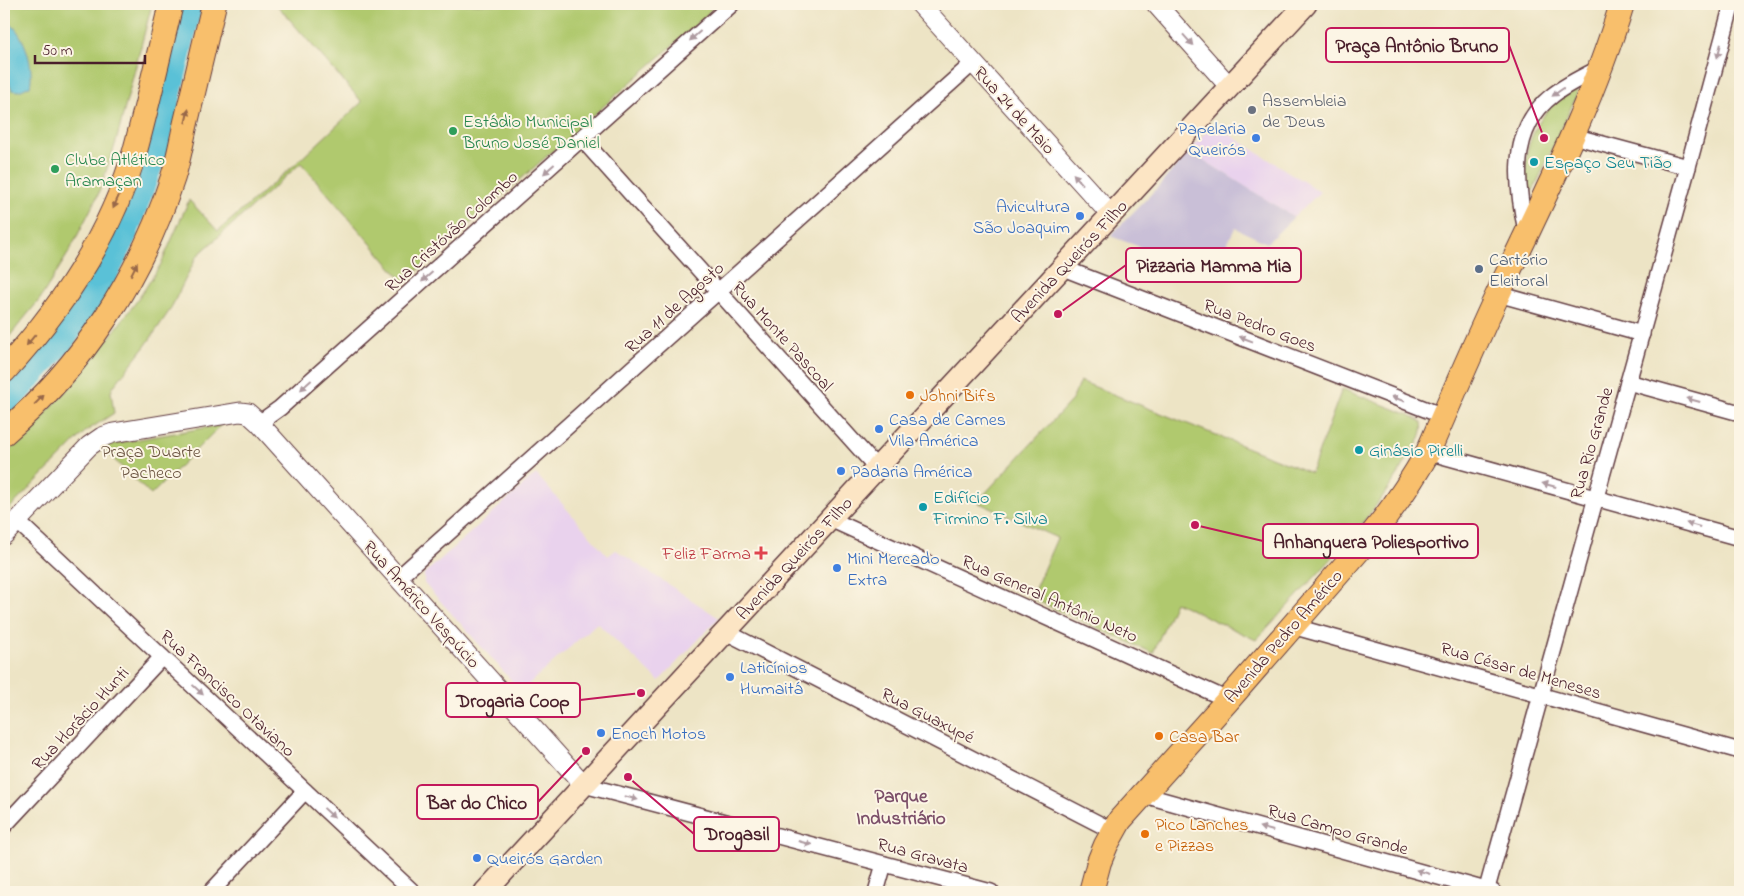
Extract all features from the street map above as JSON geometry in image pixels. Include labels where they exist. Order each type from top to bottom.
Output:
[{"type":"main road","points":[[4,371],[56,310],[80,273],[101,234],[119,194],[134,152],[170,4]]},
{"type":"main road","points":[[4,433],[42,397],[71,365],[98,330],[134,271],[163,205],[173,175],[214,4]]},
{"type":"main road","name":"Avenida Queirós Filho","points":[[485,892],[1306,4]]},
{"type":"main road","name":"Avenida Pedro Américo","points":[[1091,892],[1099,862],[1120,820],[1228,700],[1387,515],[1428,452],[1498,294],[1573,136],[1600,68],[1622,4]]},
{"type":"street","name":"Rua Cristóvão Colombo","points":[[259,423],[280,408],[732,4]]},
{"type":"street","name":"Rua 24 de Maio","points":[[920,4],[1111,215]]},
{"type":"street","points":[[1156,4],[1229,86]]},
{"type":"street","name":"Rua Rio Grande","points":[[1489,892],[1541,695],[1732,4]]},
{"type":"street","name":"Rua 11 de Agosto","points":[[398,578],[973,63]]},
{"type":"street","points":[[1527,235],[1521,209],[1518,165],[1520,147],[1527,128],[1534,116],[1551,96],[1579,78],[1600,68]]},
{"type":"street","points":[[1573,136],[1688,167]]},
{"type":"street","name":"Rua Monte Pascoal","points":[[582,139],[877,468]]},
{"type":"street","name":"Rua Pedro Goes","points":[[1062,268],[1443,416]]},
{"type":"street","points":[[1498,294],[1642,334]]},
{"type":"street","points":[[1628,382],[1740,413]]},
{"type":"street","points":[[4,535],[89,446],[108,434],[240,412],[248,413],[259,423]]},
{"type":"street","name":"Rua Américo Vespúcio","points":[[259,423],[584,785]]},
{"type":"street","points":[[1428,452],[1740,538]]},
{"type":"street","name":"Rua General Antônio Neto","points":[[830,519],[1228,700]]},
{"type":"street","name":"Rua Francisco Otaviano","points":[[17,521],[413,892]]},
{"type":"street","name":"Rua César de Meneses","points":[[1292,626],[1740,751]]},
{"type":"street","name":"Rua Guaxupé","points":[[726,632],[1113,831]]},
{"type":"street","name":"Rua Horácio Hunti","points":[[4,826],[162,657]]},
{"type":"street","name":"Rua Gravata","points":[[584,785],[991,892]]},
{"type":"street","points":[[211,892],[305,791]]},
{"type":"street","name":"Rua Campo Grande","points":[[1144,795],[1489,892]]},
{"type":"street","points":[[876,892],[884,864]]},
{"type":"shaded area","points":[[1213,124],[1320,192],[1294,217],[1197,156],[1190,150]]},
{"type":"shaded area","points":[[1190,150],[1294,217],[1267,243],[1235,228],[1212,273],[1110,236],[1159,186]]},
{"type":"shaded area","points":[[536,474],[608,556],[616,550],[719,618],[659,681],[597,623],[521,691],[424,583],[424,574]]},
{"type":"green space","name":"Clube Atlético Aramaçan","points":[[4,4],[152,4],[116,142],[98,195],[69,252],[40,299],[4,343]]},
{"type":"green space","name":"Estádio Municipal Bruno José Daniel","points":[[276,4],[715,4],[706,16],[404,282],[301,163],[197,256],[170,310],[146,345],[113,387],[111,392],[114,413],[85,432],[4,514],[4,454],[20,441],[81,375],[139,298],[161,264],[189,200],[218,231],[299,161],[362,102]]},
{"type":"green space","points":[[1576,88],[1578,92],[1534,189],[1528,191],[1525,187],[1526,160],[1531,138],[1549,109]]},
{"type":"green space","points":[[1080,381],[1311,473],[1342,389],[1410,415],[1422,422],[1422,432],[1412,452],[1374,509],[1336,554],[1256,640],[1175,602],[1153,653],[1031,598],[1057,538],[977,502],[1072,400]]},
{"type":"green space","name":"Praça Duarte Pacheco","points":[[221,425],[151,495],[100,446]]},
{"type":"water","points":[[4,20],[17,31],[29,59],[31,69],[30,86],[19,91],[12,90],[10,86],[4,61]]},
{"type":"waterway","points":[[4,403],[60,343],[96,292],[122,241],[156,148],[190,4]]},
{"type":"place","name":"Assembleia de Deus","points":[[1252,110]]},
{"type":"place","name":"Estádio Municipal Bruno José Daniel","points":[[453,131]]},
{"type":"place","name":"Papelaria Queirós","points":[[1256,138]]},
{"type":"place","name":"Praça Antônio Bruno","points":[[1544,138]]},
{"type":"place","name":"Espaço Seu Tião","points":[[1534,162]]},
{"type":"place","name":"Clube Atlético Aramaçan","points":[[55,169]]},
{"type":"place","name":"Avicultura São Joaquim","points":[[1080,216]]},
{"type":"place","name":"Cartório Eleitoral","points":[[1479,269]]},
{"type":"place","name":"Pizzaria Mamma Mia","points":[[1058,314]]},
{"type":"place","name":"Johni Bifs","points":[[910,395]]},
{"type":"place","name":"Casa de Carnes Vila América","points":[[879,429]]},
{"type":"place","name":"Ginásio Pirelli","points":[[1359,450]]},
{"type":"place","name":"Padaria América","points":[[841,471]]},
{"type":"place","name":"Edifício Firmino F. Silva","points":[[923,507]]},
{"type":"place","name":"Anhanguera Poliesportivo","points":[[1195,525]]},
{"type":"place","name":"Feliz Farma","points":[[761,553]]},
{"type":"place","name":"Mini Mercado Extra","points":[[837,568]]},
{"type":"place","name":"Laticínios Humaitá","points":[[730,677]]},
{"type":"place","name":"Drogaria Coop","points":[[641,693]]},
{"type":"place","name":"Enoch Motos","points":[[601,733]]},
{"type":"place","name":"Casa Bar","points":[[1159,736]]},
{"type":"place","name":"Bar do Chico","points":[[586,751]]},
{"type":"place","name":"Drogasil","points":[[628,777]]},
{"type":"place","name":"Pico Lanches e Pizzas","points":[[1145,834]]},
{"type":"place","name":"Queirós Garden","points":[[477,858]]},
{"type":"district","name":"Parque Industriário","points":[[901,806]]}]
